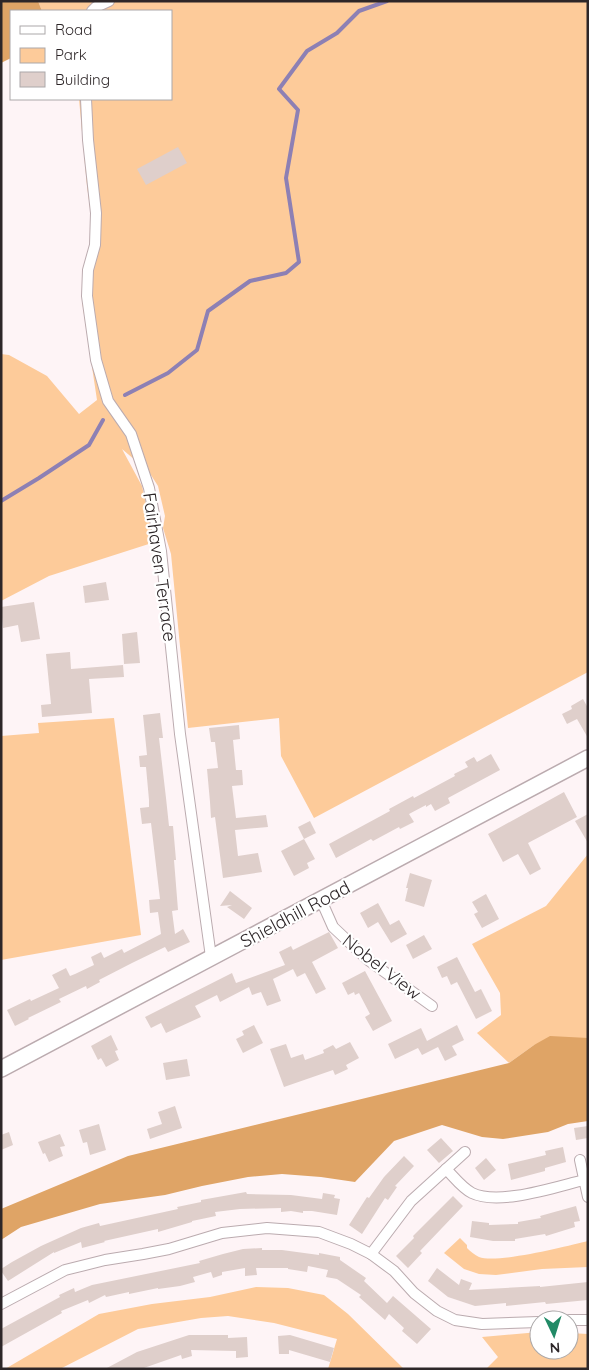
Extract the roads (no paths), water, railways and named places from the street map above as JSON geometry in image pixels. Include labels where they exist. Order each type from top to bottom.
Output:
[{"type":"main road","name":"Shieldhill Road","points":[[1,1069],[588,758]]},
{"type":"street","points":[[93,10],[109,1]]},
{"type":"street","name":"Fairhaven Terrace","points":[[86,100],[88,140],[96,213],[95,245],[88,270],[87,296],[94,351],[108,401],[131,434],[149,488],[161,551],[180,734],[211,957]]},
{"type":"street","name":"Nobel View","points":[[320,900],[332,927],[368,960],[432,1006]]},
{"type":"street","points":[[371,1254],[410,1201],[465,1152]]},
{"type":"street","points":[[580,1160],[588,1197]]},
{"type":"street","points":[[446,1169],[470,1192],[482,1197],[517,1195],[584,1180]]},
{"type":"street","points":[[1,1304],[65,1270],[105,1260],[168,1249],[222,1233],[267,1228],[319,1232],[352,1244],[394,1270],[414,1293],[437,1311],[455,1320],[482,1324],[529,1322]]},
{"type":"waterway","points":[[125,395],[168,373],[197,350],[208,311],[250,281],[286,273],[299,262],[286,178],[298,110],[279,89],[307,51],[337,33],[359,11],[387,1]]},
{"type":"waterway","points":[[1,501],[89,445],[103,420]]}]
